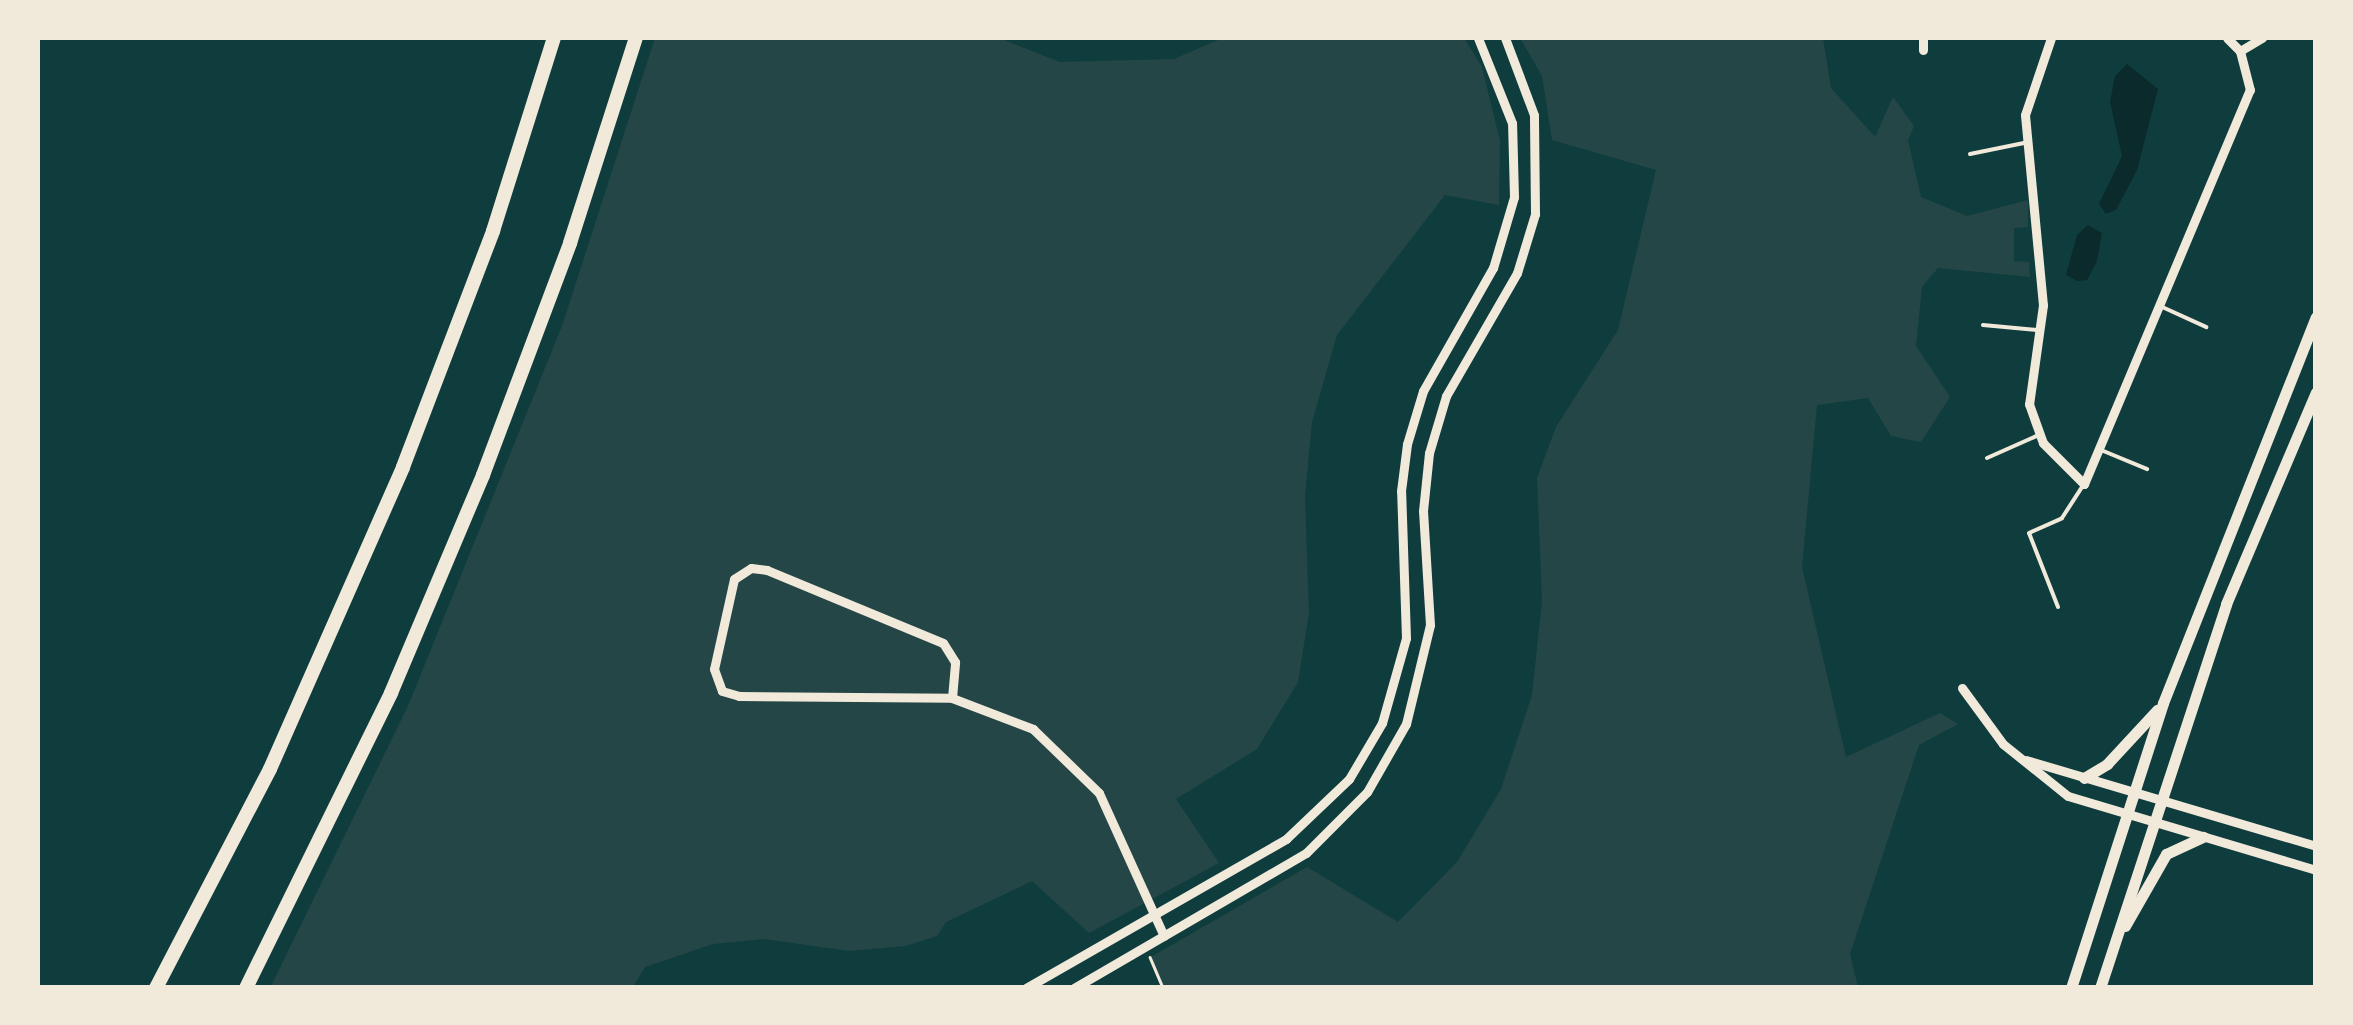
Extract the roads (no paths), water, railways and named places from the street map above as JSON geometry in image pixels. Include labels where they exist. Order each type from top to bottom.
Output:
[{"type":"highway","points":[[156,988],[270,769],[396,483],[493,231],[554,38]]},
{"type":"highway","points":[[246,988],[392,694],[484,475],[570,243],[636,38]]},
{"type":"main road","points":[[2071,988],[2130,792],[2162,704],[2316,317]]},
{"type":"main road","points":[[2100,988],[2226,604],[2316,392]]},
{"type":"main road","points":[[2084,778],[2107,764],[2162,704]]},
{"type":"main road","points":[[2110,956],[2160,861],[2183,842],[2203,837]]},
{"type":"street","points":[[1026,988],[1299,830],[1368,749],[1394,692],[1406,638],[1401,477],[1423,391],[1493,268],[1511,217],[1512,123],[1478,38]]},
{"type":"street","points":[[1074,988],[1306,853],[1350,814],[1388,761],[1412,709],[1428,646],[1425,478],[1446,396],[1516,274],[1535,214],[1536,125],[1505,38]]},
{"type":"street","points":[[1923,38],[1923,50]]},
{"type":"street","points":[[2052,38],[2029,91],[2041,330],[2029,404],[2038,435],[2084,484],[2250,90],[2240,50],[2228,38]]},
{"type":"street","points":[[2240,50],[2245,38]]},
{"type":"street","points":[[2240,50],[2262,38]]},
{"type":"street","points":[[1401,477],[1425,478]]},
{"type":"street","points":[[952,698],[955,662],[943,643],[767,570],[751,568],[734,579],[714,668],[722,690],[739,696],[952,698],[1033,729],[1082,771],[1111,812],[1164,936]]},
{"type":"street","points":[[1962,688],[1982,720],[2052,787],[2125,814],[2316,870]]},
{"type":"street","points":[[1368,749],[1388,761]]},
{"type":"street","points":[[2024,760],[2316,846]]},
{"type":"lane","points":[[1970,154],[2029,142]]},
{"type":"lane","points":[[2160,306],[2206,326]]},
{"type":"lane","points":[[1983,325],[2041,330]]},
{"type":"lane","points":[[1988,458],[2038,435]]},
{"type":"lane","points":[[2101,450],[2147,469]]},
{"type":"lane","points":[[2058,607],[2029,533],[2062,518],[2084,484]]}]
